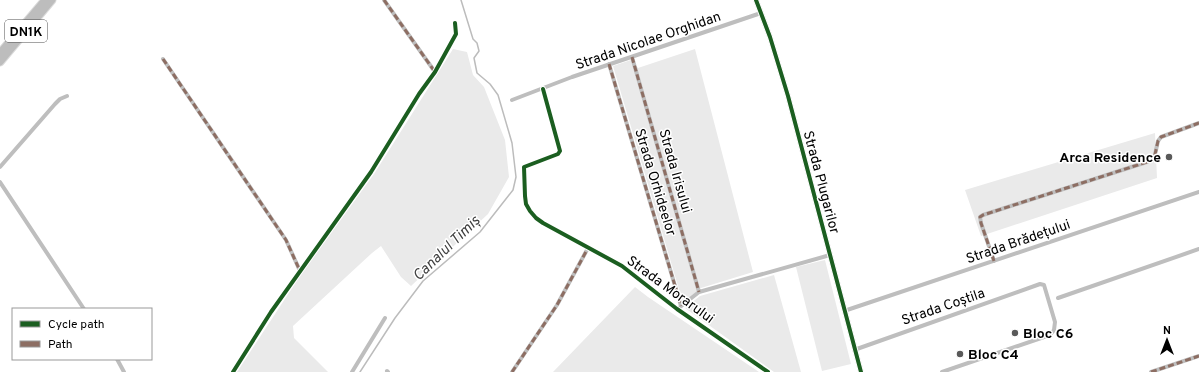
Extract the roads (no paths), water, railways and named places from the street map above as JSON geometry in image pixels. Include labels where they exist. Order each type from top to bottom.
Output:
[{"type":"highway","name":"DN1K","points":[[0,53],[45,0]]},
{"type":"highway","name":"DN1K","points":[[0,62],[52,0]]},
{"type":"street","points":[[384,0],[435,72]]},
{"type":"street","name":"Strada Plugarilor","points":[[756,0],[788,96],[860,372]]},
{"type":"street","name":"Strada Nicolae Orghidan","points":[[512,100],[609,64],[761,13]]},
{"type":"street","points":[[233,372],[271,312],[367,178],[419,94],[435,72],[456,34],[455,24]]},
{"type":"street","name":"Strada Irisului","points":[[632,57],[699,292]]},
{"type":"street","points":[[163,59],[286,240],[300,271]]},
{"type":"street","name":"Strada Orhideelor","points":[[609,64],[679,308]]},
{"type":"street","name":"Strada Morarului","points":[[543,89],[559,152],[558,154],[526,165],[523,169],[526,204],[530,211],[536,218],[622,266],[768,372]]},
{"type":"street","points":[[0,166],[55,104],[60,99],[67,96]]},
{"type":"street","points":[[994,261],[981,223],[980,217],[983,214],[1150,161],[1154,158],[1158,141],[1161,137],[1199,123]]},
{"type":"street","points":[[0,182],[83,308]]},
{"type":"street","name":"Strada Brădețului","points":[[844,311],[1199,192]]},
{"type":"street","points":[[512,372],[557,305],[588,248]]},
{"type":"street","points":[[1058,298],[1199,249]]},
{"type":"street","points":[[679,308],[699,292],[830,255]]},
{"type":"street","name":"Strada Coștila","points":[[854,350],[1040,284],[1044,285],[1055,322],[1054,330],[1050,335],[942,372]]},
{"type":"street","points":[[352,372],[385,318]]},
{"type":"street","points":[[1150,372],[1199,356]]},
{"type":"street","points":[[118,360],[124,372]]},
{"type":"waterway","name":"Canalul Timiș","points":[[360,372],[395,318],[423,281],[480,232],[513,190],[516,177],[512,143],[498,95],[490,84],[477,73],[474,58],[479,51],[477,43],[473,39],[461,0]]},
{"type":"place","name":"Arca Residence","points":[[1169,157]]},
{"type":"place","name":"Bloc C6","points":[[1015,333]]},
{"type":"place","name":"Bloc C4","points":[[960,354]]}]
